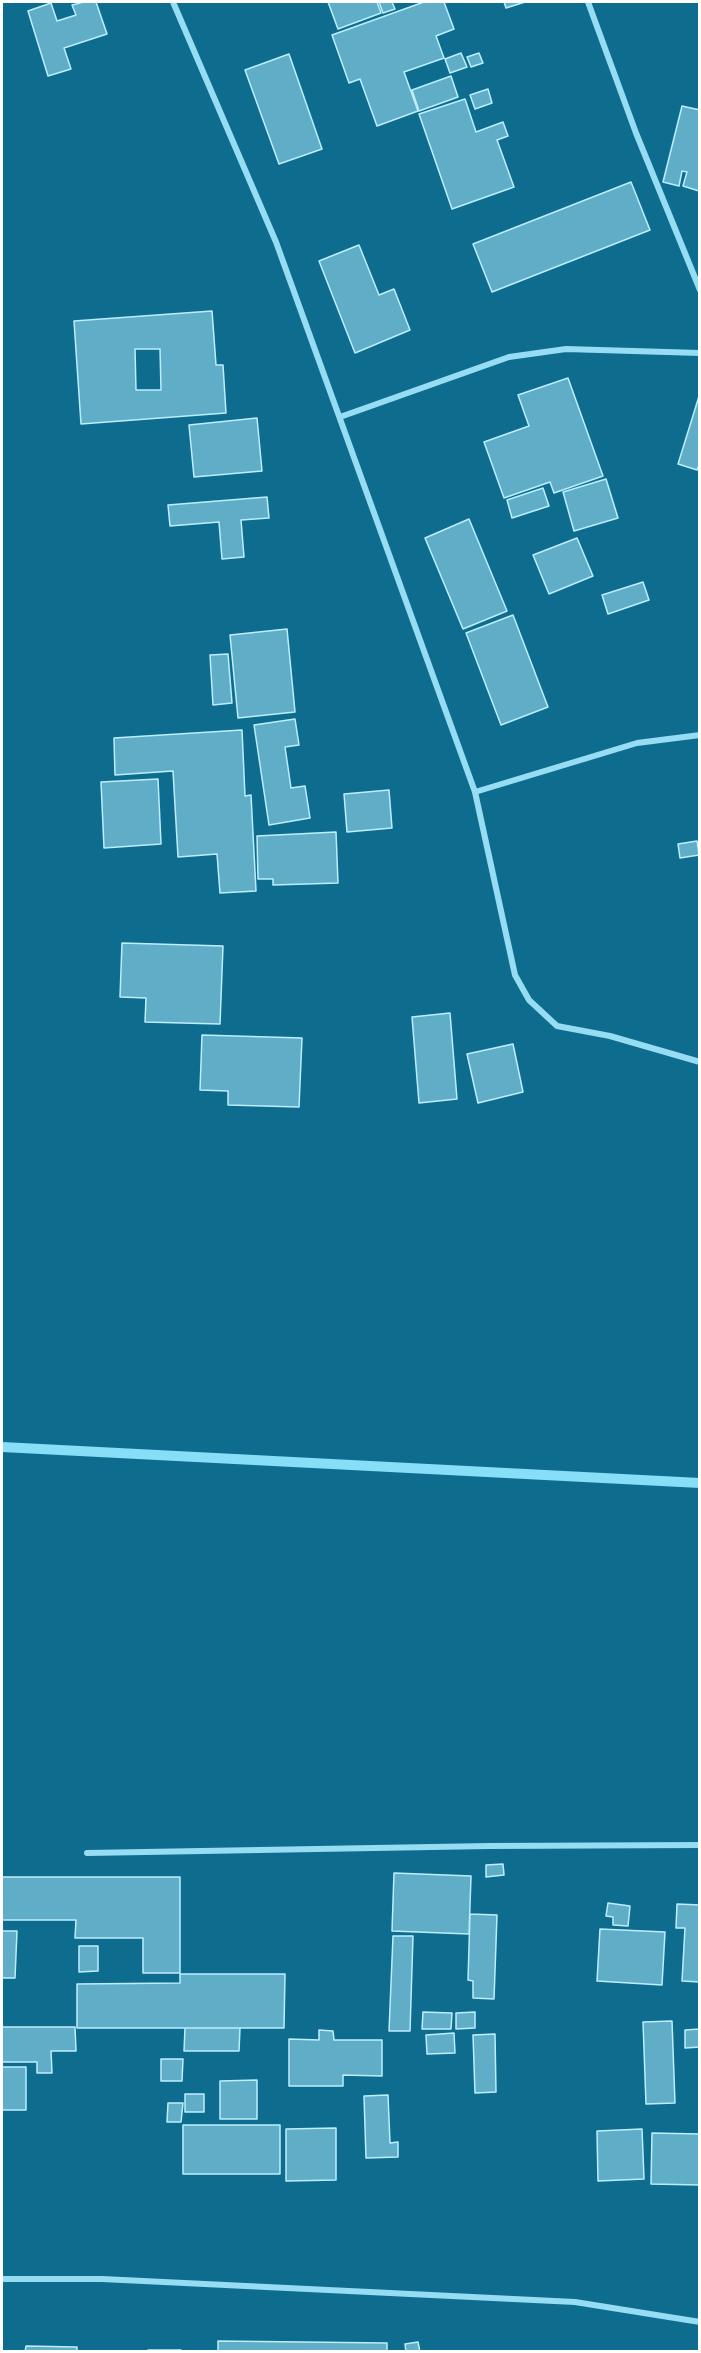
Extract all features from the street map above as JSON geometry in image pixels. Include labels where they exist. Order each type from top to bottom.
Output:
[{"type":"street","points":[[173,2],[276,242],[475,792],[515,975],[529,1000],[557,1026],[610,1036],[699,1062]]},
{"type":"street","points":[[588,2],[636,133],[699,290]]},
{"type":"street","points":[[340,417],[509,357],[566,349],[699,353]]},
{"type":"street","points":[[475,792],[636,743],[699,735]]},
{"type":"street","points":[[87,1854],[489,1846],[699,1845]]},
{"type":"street","points":[[2,2279],[102,2279],[575,2302],[699,2322]]},
{"type":"building","points":[[96,2],[107,34],[64,48],[71,69],[48,76],[28,11],[51,3],[57,21],[76,15],[72,5]]},
{"type":"building","points":[[328,2],[377,2],[381,13],[338,29]]},
{"type":"building","points":[[379,2],[392,2],[395,9],[383,13]]},
{"type":"building","points":[[424,2],[444,2],[454,29],[436,36],[444,58],[404,72],[418,111],[377,126],[360,79],[349,83],[332,35]]},
{"type":"building","points":[[504,2],[525,2],[506,8]]},
{"type":"building","points":[[461,53],[467,67],[450,73],[445,59]]},
{"type":"building","points":[[479,53],[483,63],[471,67],[467,57]]},
{"type":"building","points":[[289,54],[322,149],[279,164],[245,70]]},
{"type":"building","points":[[451,76],[458,97],[419,111],[412,90]]},
{"type":"building","points":[[488,89],[492,103],[475,109],[470,95]]},
{"type":"building","points":[[465,99],[476,132],[503,122],[508,136],[497,140],[514,187],[452,209],[419,114]]},
{"type":"building","points":[[682,106],[700,110],[699,191],[683,186],[687,172],[682,171],[679,186],[663,182]]},
{"type":"building","points":[[631,182],[650,230],[492,292],[473,244]]},
{"type":"building","points":[[359,245],[379,295],[394,289],[410,330],[355,353],[319,261]]},
{"type":"building","points":[[212,311],[216,365],[223,365],[226,413],[81,424],[74,321]],"holes":[[[135,349],[160,349],[161,390],[136,390]]]},
{"type":"building","points":[[568,378],[603,476],[554,493],[550,482],[504,498],[484,442],[529,426],[518,395]]},
{"type":"building","points":[[700,393],[700,463],[697,470],[678,464]]},
{"type":"building","points":[[257,418],[262,471],[194,477],[189,425]]},
{"type":"building","points":[[606,479],[618,518],[574,531],[563,492]]},
{"type":"building","points":[[543,488],[549,506],[512,518],[507,500]]},
{"type":"building","points":[[267,497],[269,518],[241,520],[244,557],[222,559],[219,522],[170,526],[168,505]]},
{"type":"building","points":[[469,519],[507,611],[463,629],[425,538]]},
{"type":"building","points":[[577,538],[593,576],[549,594],[533,555]]},
{"type":"building","points":[[643,582],[649,600],[608,614],[602,595]]},
{"type":"building","points":[[513,615],[548,707],[501,725],[466,633]]},
{"type":"building","points":[[287,629],[295,712],[238,718],[230,635]]},
{"type":"building","points":[[228,654],[232,703],[213,705],[210,655]]},
{"type":"building","points":[[295,719],[299,745],[285,747],[291,788],[305,786],[310,818],[269,825],[254,725]]},
{"type":"building","points":[[242,730],[245,796],[251,795],[256,891],[220,893],[217,854],[178,857],[173,771],[115,775],[114,738]]},
{"type":"building","points":[[158,779],[161,844],[104,848],[101,782]]},
{"type":"building","points":[[389,790],[392,828],[347,832],[344,794]]},
{"type":"building","points":[[336,832],[338,883],[273,885],[273,879],[258,879],[257,836]]},
{"type":"building","points":[[697,841],[699,855],[680,858],[678,844]]},
{"type":"building","points":[[122,943],[223,946],[220,1024],[145,1022],[146,998],[120,997]]},
{"type":"building","points":[[450,1013],[457,1099],[419,1103],[412,1017]]},
{"type":"building","points":[[202,1035],[302,1038],[299,1107],[228,1105],[228,1091],[200,1090]]},
{"type":"building","points":[[513,1044],[523,1092],[478,1103],[467,1054]]},
{"type":"building","points":[[503,1864],[504,1875],[486,1877],[486,1865]]},
{"type":"building","points":[[394,1873],[471,1876],[469,1934],[392,1931]]},
{"type":"building","points":[[2,1877],[180,1877],[180,1973],[143,1973],[143,1938],[75,1938],[76,1920],[2,1920]]},
{"type":"building","points":[[608,1903],[630,1906],[628,1926],[613,1925],[613,1917],[606,1916]]},
{"type":"building","points":[[677,1904],[700,1905],[700,1982],[682,1981],[685,1928],[676,1928]]},
{"type":"building","points":[[470,1914],[497,1915],[494,1999],[473,1998],[473,1981],[468,1980]]},
{"type":"building","points":[[600,1929],[665,1932],[662,1985],[597,1981]]},
{"type":"building","points":[[2,1931],[17,1931],[15,1978],[2,1978]]},
{"type":"building","points":[[393,1936],[413,1936],[410,2031],[389,2031]]},
{"type":"building","points":[[79,1946],[98,1946],[98,1971],[79,1972]]},
{"type":"building","points":[[180,1974],[285,1974],[284,2028],[77,2028],[77,1984],[180,1983]]},
{"type":"building","points":[[423,2012],[452,2013],[451,2029],[422,2029]]},
{"type":"building","points":[[475,2012],[475,2028],[456,2029],[456,2013]]},
{"type":"building","points":[[672,2021],[675,2103],[646,2104],[643,2022]]},
{"type":"building","points":[[2,2027],[75,2027],[76,2051],[51,2051],[52,2073],[37,2073],[37,2062],[2,2062]]},
{"type":"building","points":[[185,2028],[240,2028],[239,2051],[184,2051]]},
{"type":"building","points":[[700,2029],[700,2047],[685,2048],[685,2030]]},
{"type":"building","points":[[319,2030],[333,2031],[334,2040],[382,2040],[382,2076],[343,2075],[343,2086],[289,2086],[289,2039],[319,2040]]},
{"type":"building","points":[[454,2033],[455,2053],[427,2054],[426,2035]]},
{"type":"building","points":[[495,2034],[496,2092],[475,2093],[473,2035]]},
{"type":"building","points":[[161,2059],[183,2059],[182,2081],[161,2081]]},
{"type":"building","points":[[2,2067],[26,2067],[26,2110],[2,2110]]},
{"type":"building","points":[[257,2080],[257,2119],[220,2119],[220,2081]]},
{"type":"building","points":[[185,2094],[204,2094],[204,2112],[185,2112]]},
{"type":"building","points":[[388,2095],[390,2143],[398,2142],[398,2157],[366,2158],[364,2096]]},
{"type":"building","points":[[168,2103],[183,2103],[181,2122],[167,2122]]},
{"type":"building","points":[[183,2125],[280,2125],[280,2174],[183,2174]]},
{"type":"building","points":[[336,2128],[336,2180],[286,2181],[286,2129]]},
{"type":"building","points":[[642,2129],[644,2179],[598,2181],[597,2131]]},
{"type":"building","points":[[652,2133],[700,2134],[700,2185],[651,2184]]},
{"type":"building","points":[[218,2341],[387,2343],[387,2352],[218,2352]]},
{"type":"building","points":[[418,2342],[420,2352],[406,2352],[405,2344]]},
{"type":"building","points":[[26,2346],[77,2347],[77,2352],[25,2352]]},
{"type":"building","points":[[148,2350],[181,2350],[181,2352],[148,2352]]},
{"type":"waterway","points":[[2,1447],[700,1483]]}]
